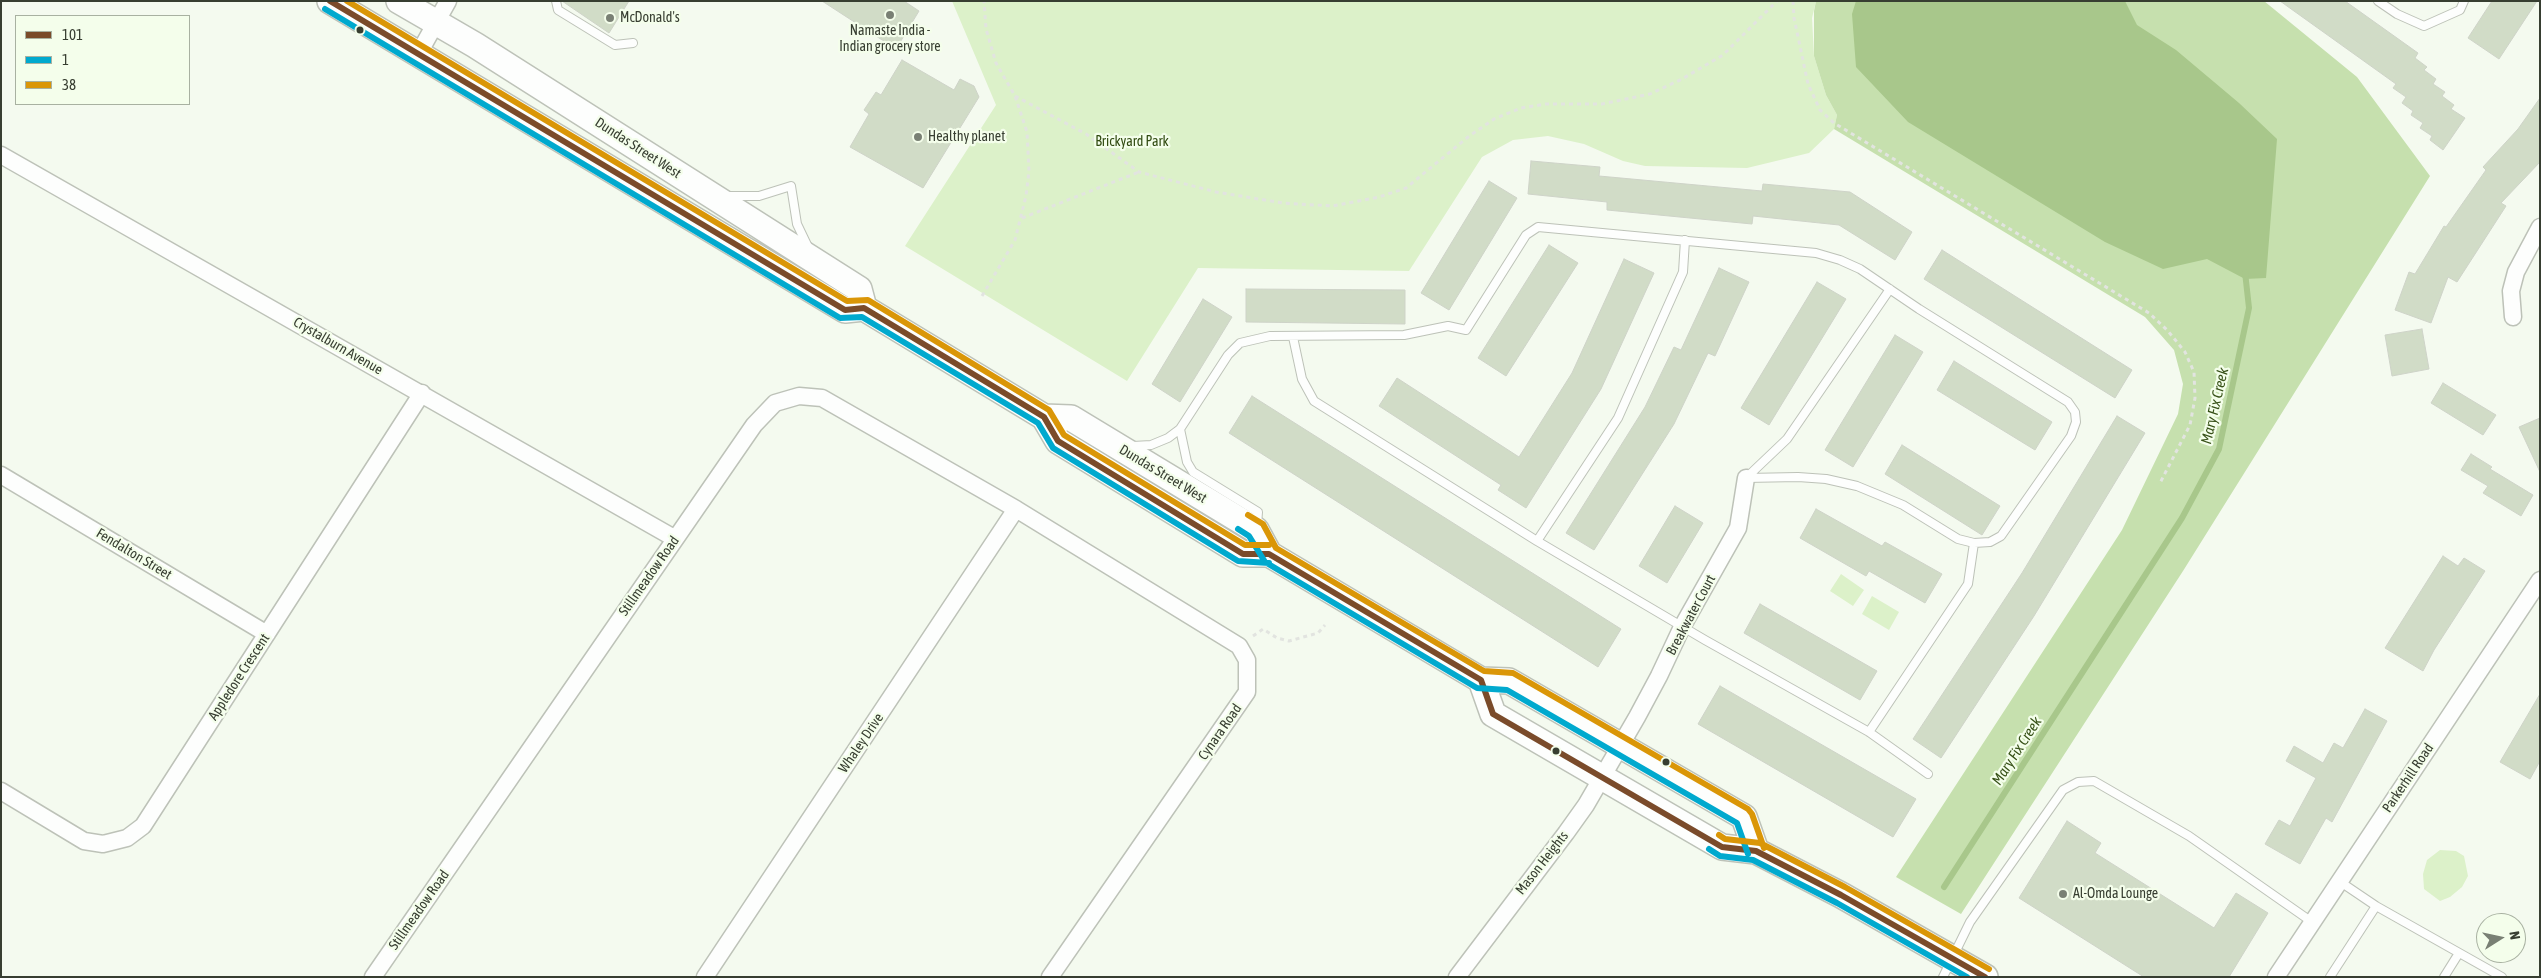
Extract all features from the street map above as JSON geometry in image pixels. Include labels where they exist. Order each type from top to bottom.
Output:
[{"type":"main road","name":"Dundas Street West","points":[[330,1],[845,310],[864,308],[1044,417],[1058,441],[1243,554],[1269,554]]},
{"type":"main road","name":"Dundas Street West","points":[[399,1],[859,289],[864,308]]},
{"type":"main road","name":"Dundas Street West","points":[[1044,417],[1071,418],[1256,530]]},
{"type":"main road","points":[[1256,530],[1269,554],[1481,680],[1510,681],[1744,817],[1756,851]]},
{"type":"main road","points":[[1481,680],[1493,714],[1722,847],[1756,851],[1948,967],[1985,977]]},
{"type":"street","points":[[419,53],[448,1]]},
{"type":"street","name":"Crystalburn Avenue","points":[[1,155],[674,538]]},
{"type":"street","points":[[2514,317],[2511,290],[2516,272],[2540,227]]},
{"type":"street","name":"Appledore Crescent","points":[[1,791],[84,841],[103,844],[127,838],[143,826],[422,393]]},
{"type":"street","name":"Stillmeadow Road","points":[[373,977],[674,538],[754,425],[775,403],[799,396],[822,398],[1016,510]]},
{"type":"street","name":"Fendalton Street","points":[[1,475],[267,634]]},
{"type":"street","name":"Breakwater Court","points":[[1620,745],[1659,676],[1682,627],[1738,528],[1746,478]]},
{"type":"street","points":[[1016,510],[1239,646]]},
{"type":"street","name":"Whaley Drive","points":[[705,977],[1016,510]]},
{"type":"street","name":"Parkerhill Road","points":[[2282,975],[2312,922],[2540,580]]},
{"type":"street","name":"Cynara Road","points":[[1050,977],[1248,692],[1247,660],[1239,646]]},
{"type":"street","name":"Mason Heights","points":[[1457,977],[1566,833],[1620,745]]},
{"type":"lane","points":[[556,1],[558,10],[615,44],[633,43]]},
{"type":"lane","points":[[2378,1],[2397,14],[2424,26],[2460,10],[2464,1]]},
{"type":"lane","points":[[713,196],[759,196],[791,186],[797,224],[814,260]]},
{"type":"lane","points":[[1109,442],[1137,446],[1152,445],[1168,438],[1180,429],[1228,354],[1240,343],[1270,336],[1404,335],[1448,326],[1466,330],[1526,235],[1538,227],[1816,253],[1840,260],[1860,269],[2068,402],[2075,412],[2076,422],[2071,436],[2001,536],[1990,542],[1974,543],[1958,539],[1903,505],[1857,486],[1826,479],[1798,476],[1746,478]]},
{"type":"lane","points":[[1537,541],[1618,418],[1683,272],[1685,240]]},
{"type":"lane","points":[[1746,478],[1787,439],[1890,289]]},
{"type":"lane","points":[[1293,337],[1302,379],[1314,401],[1537,541],[1682,627],[1869,732],[1928,774]]},
{"type":"lane","points":[[1180,429],[1187,462],[1193,472],[1258,512],[1256,530]]},
{"type":"lane","points":[[1869,732],[1968,584],[1974,543]]},
{"type":"lane","points":[[1948,967],[1970,922],[2063,790],[2078,782],[2094,781],[2188,836],[2312,922]]},
{"type":"lane","points":[[2339,881],[2376,906],[2502,977]]},
{"type":"lane","points":[[2330,977],[2376,906]]},
{"type":"lane","points":[[2444,977],[2459,953]]},
{"type":"path","points":[[982,296],[1015,240],[1021,218],[1029,170],[1027,132],[1015,96],[996,63],[986,29],[984,1]]},
{"type":"path","points":[[1015,96],[1086,134],[1139,172],[1216,192],[1283,203],[1332,206],[1378,197],[1406,188],[1468,137],[1494,119],[1521,108],[1546,104],[1602,104],[1650,94],[1682,79],[1723,55],[1777,1]]},
{"type":"path","points":[[1793,1],[1794,18],[1808,84],[1820,110],[1834,123],[2149,312],[2185,352],[2194,372],[2195,398],[2190,425],[2160,483]]},
{"type":"path","points":[[1021,218],[1139,172]]},
{"type":"path","points":[[1239,646],[1263,629],[1277,638],[1290,641],[1318,633],[1325,626]]},
{"type":"green space","name":"Brickyard Park","points":[[952,1],[1816,1],[1812,18],[1814,56],[1826,95],[1837,115],[1834,129],[1809,153],[1747,168],[1645,166],[1623,161],[1584,144],[1548,136],[1513,140],[1482,157],[1409,271],[1198,268],[1127,381],[905,246],[996,105]]},
{"type":"green space","points":[[1841,574],[1864,590],[1853,606],[1830,591]]},
{"type":"green space","points":[[1872,596],[1899,612],[1889,630],[1862,614]]},
{"type":"green space","points":[[2440,850],[2456,851],[2464,856],[2468,876],[2462,887],[2450,897],[2440,901],[2424,889],[2423,874],[2427,860]]},
{"type":"shaded area","points":[[1816,1],[2264,1],[2357,77],[2430,176],[2183,571],[1961,914],[1896,877],[2122,530],[2178,414],[2183,384],[2174,350],[2145,317],[1834,129],[1837,115],[1826,95],[1814,56],[1814,11]]},
{"type":"shaded area","points":[[1856,1],[2125,1],[2137,25],[2176,50],[2239,103],[2277,139],[2266,278],[2245,279],[2207,259],[2163,269],[2105,242],[1908,122],[1856,67],[1852,14]]},
{"type":"building","name":"McDonald's","points":[[562,1],[629,1],[609,33]]},
{"type":"building","points":[[822,1],[904,1],[919,11],[896,49]]},
{"type":"building","points":[[2280,1],[2345,1],[2418,53],[2415,58],[2427,67],[2424,70],[2436,79],[2433,84],[2445,92],[2442,96],[2454,105],[2451,109],[2465,118],[2443,150],[2430,140],[2432,136],[2420,128],[2423,123],[2411,115],[2413,111],[2402,103],[2406,97],[2393,88],[2396,84]]},
{"type":"building","points":[[2492,1],[2537,1],[2499,59],[2468,38]]},
{"type":"building","points":[[902,60],[954,90],[960,79],[974,86],[979,97],[923,188],[850,147],[869,114],[864,110],[876,92],[881,95]]},
{"type":"building","points":[[2540,98],[2540,162],[2501,203],[2506,206],[2457,282],[2448,277],[2431,323],[2395,310],[2409,272],[2415,274],[2444,226],[2446,227],[2486,170],[2483,167],[2518,129]]},
{"type":"building","points":[[1531,161],[1600,167],[1599,176],[1762,191],[1763,184],[1850,192],[1912,232],[1895,260],[1839,225],[1753,216],[1752,224],[1607,210],[1607,202],[1528,194]]},
{"type":"building","points":[[1489,181],[1517,198],[1449,310],[1421,293]]},
{"type":"building","points":[[1549,245],[1578,263],[1506,376],[1478,358]]},
{"type":"building","points":[[1942,250],[2132,370],[2115,398],[1924,279]]},
{"type":"building","points":[[1624,259],[1654,273],[1601,389],[1526,508],[1498,490],[1501,485],[1379,406],[1397,378],[1519,457],[1572,373]]},
{"type":"building","points":[[1719,268],[1749,282],[1715,356],[1708,353],[1674,424],[1594,550],[1566,533],[1645,407],[1674,347],[1681,350]]},
{"type":"building","points":[[1817,282],[1846,299],[1769,425],[1741,408]]},
{"type":"building","points":[[1246,289],[1405,290],[1405,324],[1246,322]]},
{"type":"building","points":[[1203,299],[1232,317],[1180,402],[1152,384]]},
{"type":"building","points":[[2422,329],[2429,369],[2392,376],[2385,335]]},
{"type":"building","points":[[1895,335],[1923,352],[1853,467],[1825,450]]},
{"type":"building","points":[[1954,361],[2052,422],[2035,450],[1937,390]]},
{"type":"building","points":[[2443,383],[2496,415],[2483,435],[2431,403]]},
{"type":"building","points":[[1252,396],[1621,629],[1598,667],[1229,433]]},
{"type":"building","points":[[2117,416],[2145,433],[2034,616],[1941,758],[1913,739],[2022,573]]},
{"type":"building","points":[[2540,418],[2540,472],[2519,427]]},
{"type":"building","points":[[1902,445],[2000,506],[1982,535],[1885,474]]},
{"type":"building","points":[[2471,454],[2492,467],[2490,469],[2533,495],[2521,516],[2483,493],[2488,486],[2461,470]]},
{"type":"building","points":[[1675,506],[1703,523],[1667,583],[1639,566]]},
{"type":"building","points":[[1816,509],[1882,546],[1885,542],[1942,574],[1925,603],[1869,571],[1866,576],[1800,538]]},
{"type":"building","points":[[2443,556],[2458,566],[2464,558],[2485,571],[2434,650],[2423,671],[2385,648]]},
{"type":"building","points":[[1760,604],[1877,671],[1860,700],[1744,633]]},
{"type":"building","points":[[1720,686],[1916,799],[1893,837],[1698,724]]},
{"type":"building","points":[[2540,694],[2540,761],[2530,779],[2500,762]]},
{"type":"building","points":[[2365,709],[2387,721],[2332,822],[2326,818],[2300,864],[2265,844],[2279,820],[2290,826],[2316,778],[2286,761],[2294,746],[2323,763],[2334,743],[2343,748]]},
{"type":"building","points":[[2067,821],[2101,843],[2095,853],[2214,928],[2236,893],[2268,913],[2229,977],[2144,977],[2019,898]]},
{"type":"waterway","name":"Mary Fix Creek","points":[[1944,887],[2182,518],[2219,449],[2249,308],[2245,272]]},
{"type":"transit line","name":"101","points":[[330,1],[845,310],[864,308],[1044,417],[1058,441],[1243,554],[1269,554],[1481,680],[1493,714],[1722,847],[1756,851],[1841,895],[1985,977]]},
{"type":"transit line","name":"38","points":[[347,1],[847,301],[868,300],[1049,410],[1064,435],[1245,545],[1269,545]]},
{"type":"transit line","name":"1","points":[[325,9],[840,318],[862,317],[1038,423],[1053,448],[1238,561],[1269,563]]},
{"type":"transit line","name":"38","points":[[1248,515],[1263,524],[1276,548],[1484,671],[1513,673],[1748,809],[1752,814],[1764,848]]},
{"type":"transit line","name":"1","points":[[1238,529],[1249,536],[1265,562],[1477,688],[1507,690],[1737,823],[1748,854]]},
{"type":"transit line","name":"38","points":[[1719,835],[1725,839],[1760,843],[1845,887],[1989,969]]},
{"type":"transit line","name":"1","points":[[1709,849],[1720,856],[1753,860],[1837,903],[1967,977]]},
{"type":"place","name":"Namaste India - Indian grocery store","points":[[890,15]]},
{"type":"place","name":"McDonald's","points":[[610,18]]},
{"type":"place","name":"Healthy planet","points":[[918,137]]},
{"type":"place","name":"Al-Omda Lounge","points":[[2063,894]]}]
